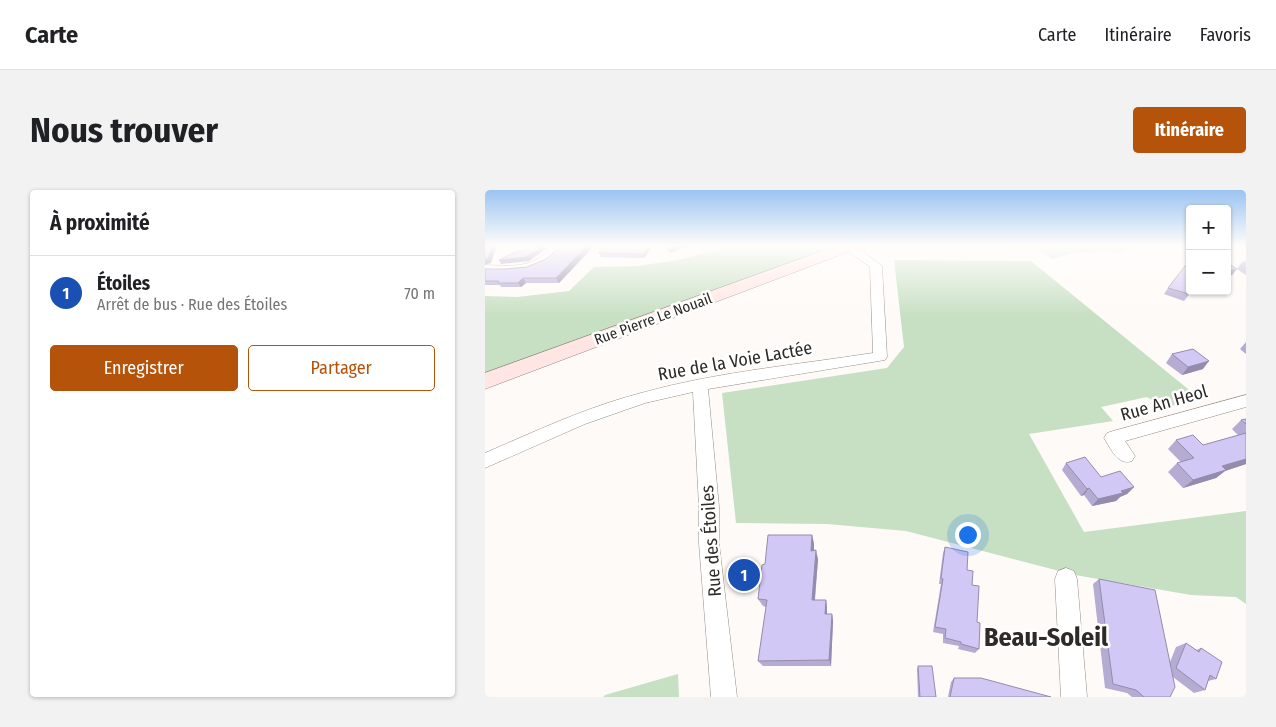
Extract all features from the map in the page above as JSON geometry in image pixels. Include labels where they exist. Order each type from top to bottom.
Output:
[{"type":"street","name":"Rue Pierre Le Nouail","points":[[485,381],[788,270]]},
{"type":"street","name":"Rue de la Voie Lactée","points":[[485,462],[579,420],[642,398],[700,385],[880,357],[876,270]]},
{"type":"street","name":"Rue des Étoiles","points":[[700,385],[709,507],[709,543],[724,697]]},
{"type":"street","name":"Rue An Heol","points":[[1126,456],[1113,438],[1246,401]]},
{"type":"street","points":[[1065,579],[1074,697]]},
{"type":"green space","points":[[591,270],[772,270],[485,375],[485,296],[517,297],[569,291]]},
{"type":"green space","points":[[895,270],[1042,270],[1199,398],[1165,408],[1147,397],[1101,407],[1113,421],[1029,434],[1084,532],[1246,511],[1246,604],[1236,597],[1191,595],[1075,575],[906,531],[827,524],[736,523],[722,393],[887,368],[904,347]]},
{"type":"green space","points":[[678,674],[679,697],[603,697],[605,695]]},
{"type":"building","points":[[485,270],[564,270],[556,278],[523,278],[518,283],[485,281]]},
{"type":"building","points":[[1182,270],[1186,270],[1186,293],[1168,288]]},
{"type":"building","points":[[1193,349],[1209,361],[1188,367],[1172,354]]},
{"type":"building","points":[[1246,433],[1246,459],[1222,466],[1226,470],[1193,480],[1177,463],[1194,458],[1176,440],[1193,435],[1203,445]]},
{"type":"building","points":[[1085,457],[1101,477],[1120,471],[1134,487],[1121,491],[1123,493],[1098,499],[1089,488],[1087,489],[1066,463]]},
{"type":"building","points":[[768,535],[812,535],[811,551],[816,550],[812,600],[826,600],[825,614],[832,614],[829,660],[758,661],[767,600],[758,599],[762,565],[765,564]]},
{"type":"building","points":[[945,547],[968,552],[967,570],[973,571],[972,585],[979,586],[977,622],[980,623],[979,649],[945,638],[946,629],[935,627],[943,579],[941,578]]},
{"type":"building","points":[[1099,579],[1155,590],[1175,687],[1170,697],[1144,697],[1136,690],[1113,684]]},
{"type":"building","points":[[1186,643],[1199,652],[1201,648],[1222,662],[1216,679],[1210,675],[1205,690],[1176,668]]},
{"type":"building","points":[[918,666],[932,666],[936,697],[920,697]]},
{"type":"building","points":[[954,678],[981,678],[1051,697],[950,697]]},
{"type":"place","name":"Étoiles","points":[[744,575]]},
{"type":"district","name":"Beau-Soleil","points":[[1046,637]]}]
